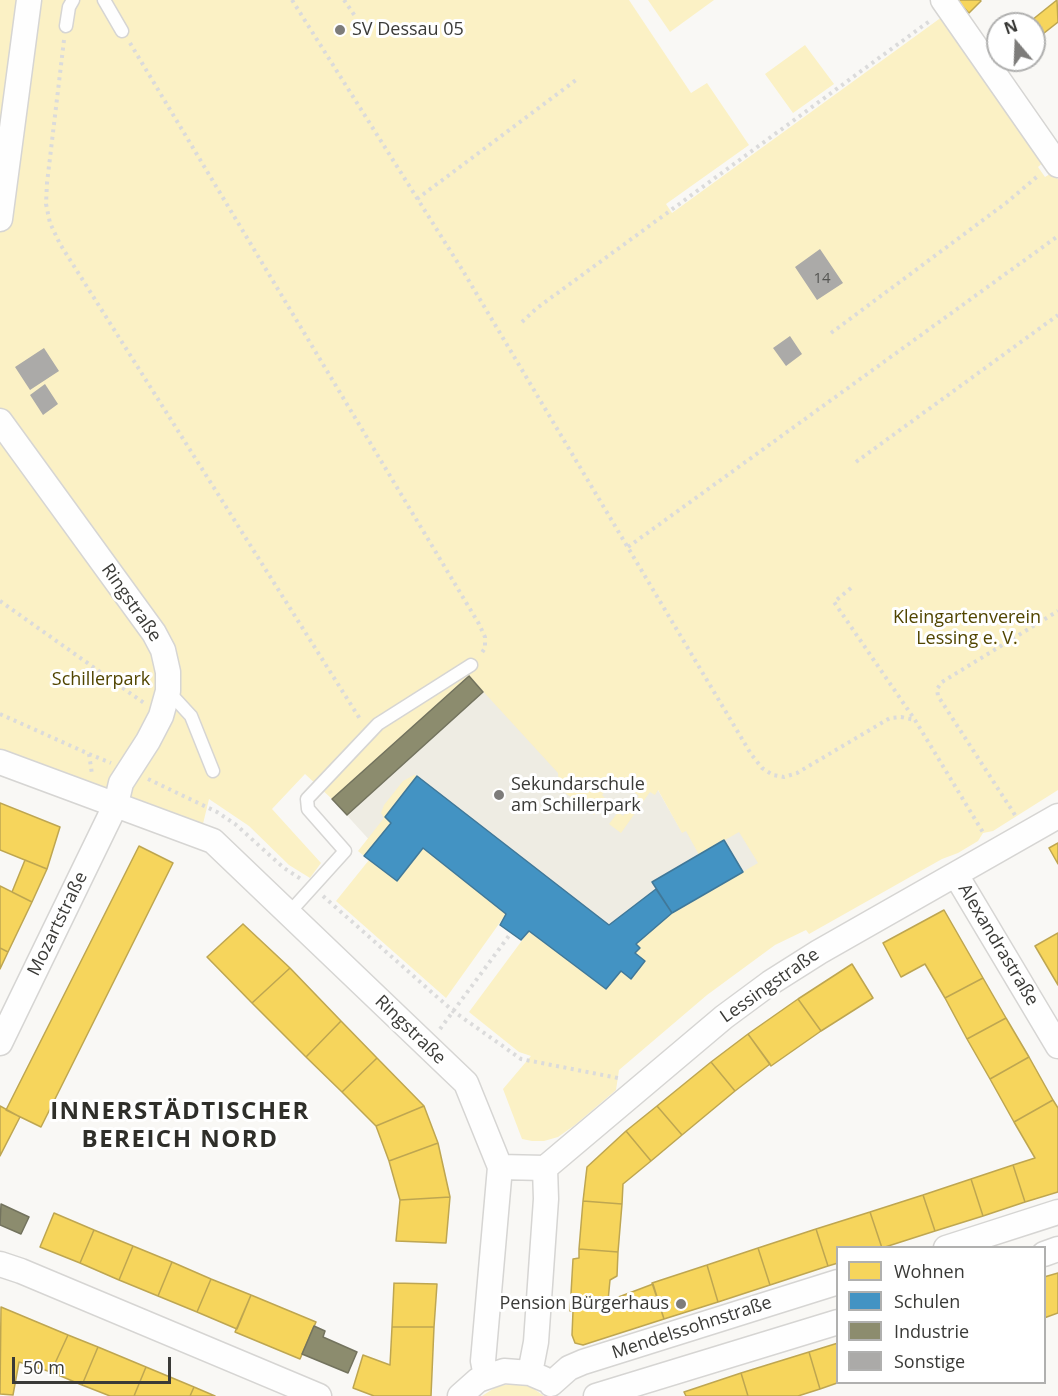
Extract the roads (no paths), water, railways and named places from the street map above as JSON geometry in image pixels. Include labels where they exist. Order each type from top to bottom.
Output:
[{"type":"street","points":[[0,219],[29,0]]},
{"type":"street","points":[[946,4],[1057,163]]},
{"type":"street","name":"Ringstraße","points":[[0,421],[154,633],[163,650],[168,672],[168,691],[161,716],[121,783],[116,804]]},
{"type":"street","name":"Ringstraße","points":[[0,762],[213,841],[466,1083],[500,1167],[483,1361],[486,1376]]},
{"type":"street","name":"Mozartstraße","points":[[0,1043],[116,804]]},
{"type":"street","name":"Lessingstraße","points":[[545,1168],[724,1017],[770,983],[819,952],[1058,816]]},
{"type":"street","name":"Alexandrastraße","points":[[956,875],[1058,1046]]},
{"type":"street","points":[[500,1167],[545,1168],[546,1199],[534,1359],[548,1384]]},
{"type":"street","points":[[952,1246],[1058,1212]]},
{"type":"street","points":[[0,1264],[319,1396]]},
{"type":"street","name":"Mendelssohnstraße","points":[[548,1384],[568,1368],[583,1362],[836,1282]]},
{"type":"street","name":"Mendelssohnstraße","points":[[596,1396],[836,1322]]},
{"type":"street","points":[[460,1396],[470,1386],[486,1376],[504,1371],[548,1384]]},
{"type":"lane","points":[[66,26],[69,6],[73,0]]},
{"type":"lane","points":[[104,0],[122,31]]},
{"type":"lane","points":[[288,914],[345,851],[308,809],[307,799],[378,724],[471,665]]},
{"type":"lane","points":[[168,691],[191,716],[213,771]]},
{"type":"place","name":"SV Dessau 05","points":[[340,30]]},
{"type":"place","name":"Sekundarschule am Schillerpark","points":[[499,795]]},
{"type":"place","name":"Pension Bürgerhaus","points":[[681,1304]]},
{"type":"district","name":"INNERSTÄDTISCHER BEREICH NORD","points":[[180,1126]]},
{"type":"park label","name":"Kleingartenverein Lessing e. V.","points":[[967,628]]},
{"type":"park label","name":"Schillerpark","points":[[101,680]]}]
